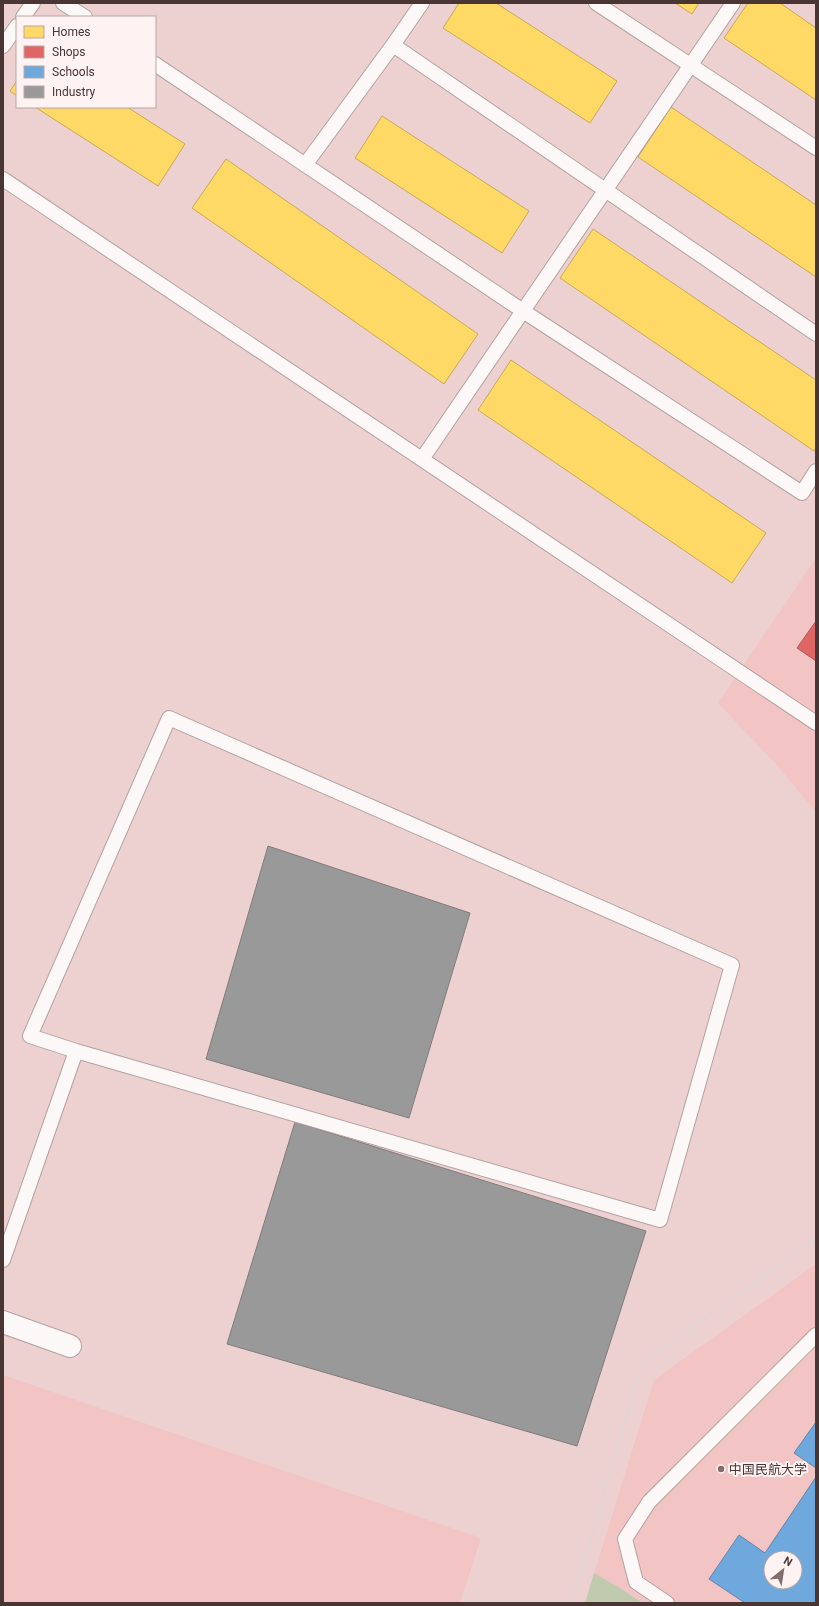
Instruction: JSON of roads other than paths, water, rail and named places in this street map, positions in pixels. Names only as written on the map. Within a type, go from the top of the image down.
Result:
[{"type":"street","points":[[3,1322],[70,1346]]},
{"type":"lane","points":[[24,16],[33,3]]},
{"type":"lane","points":[[64,3],[84,16]]},
{"type":"lane","points":[[305,165],[422,3]]},
{"type":"lane","points":[[596,3],[816,148]]},
{"type":"lane","points":[[422,459],[733,3]]},
{"type":"lane","points":[[3,46],[16,27]]},
{"type":"lane","points":[[393,45],[816,334]]},
{"type":"lane","points":[[156,65],[523,311],[802,493],[816,471]]},
{"type":"lane","points":[[3,179],[816,723]]},
{"type":"lane","points":[[169,718],[732,965],[660,1220],[76,1051],[30,1036],[169,718]]},
{"type":"lane","points":[[3,1260],[76,1051]]},
{"type":"lane","points":[[667,1603],[636,1582],[625,1539],[649,1502],[816,1334]]},
{"type":"place","name":"中国民航大学","points":[[721,1469]]}]
